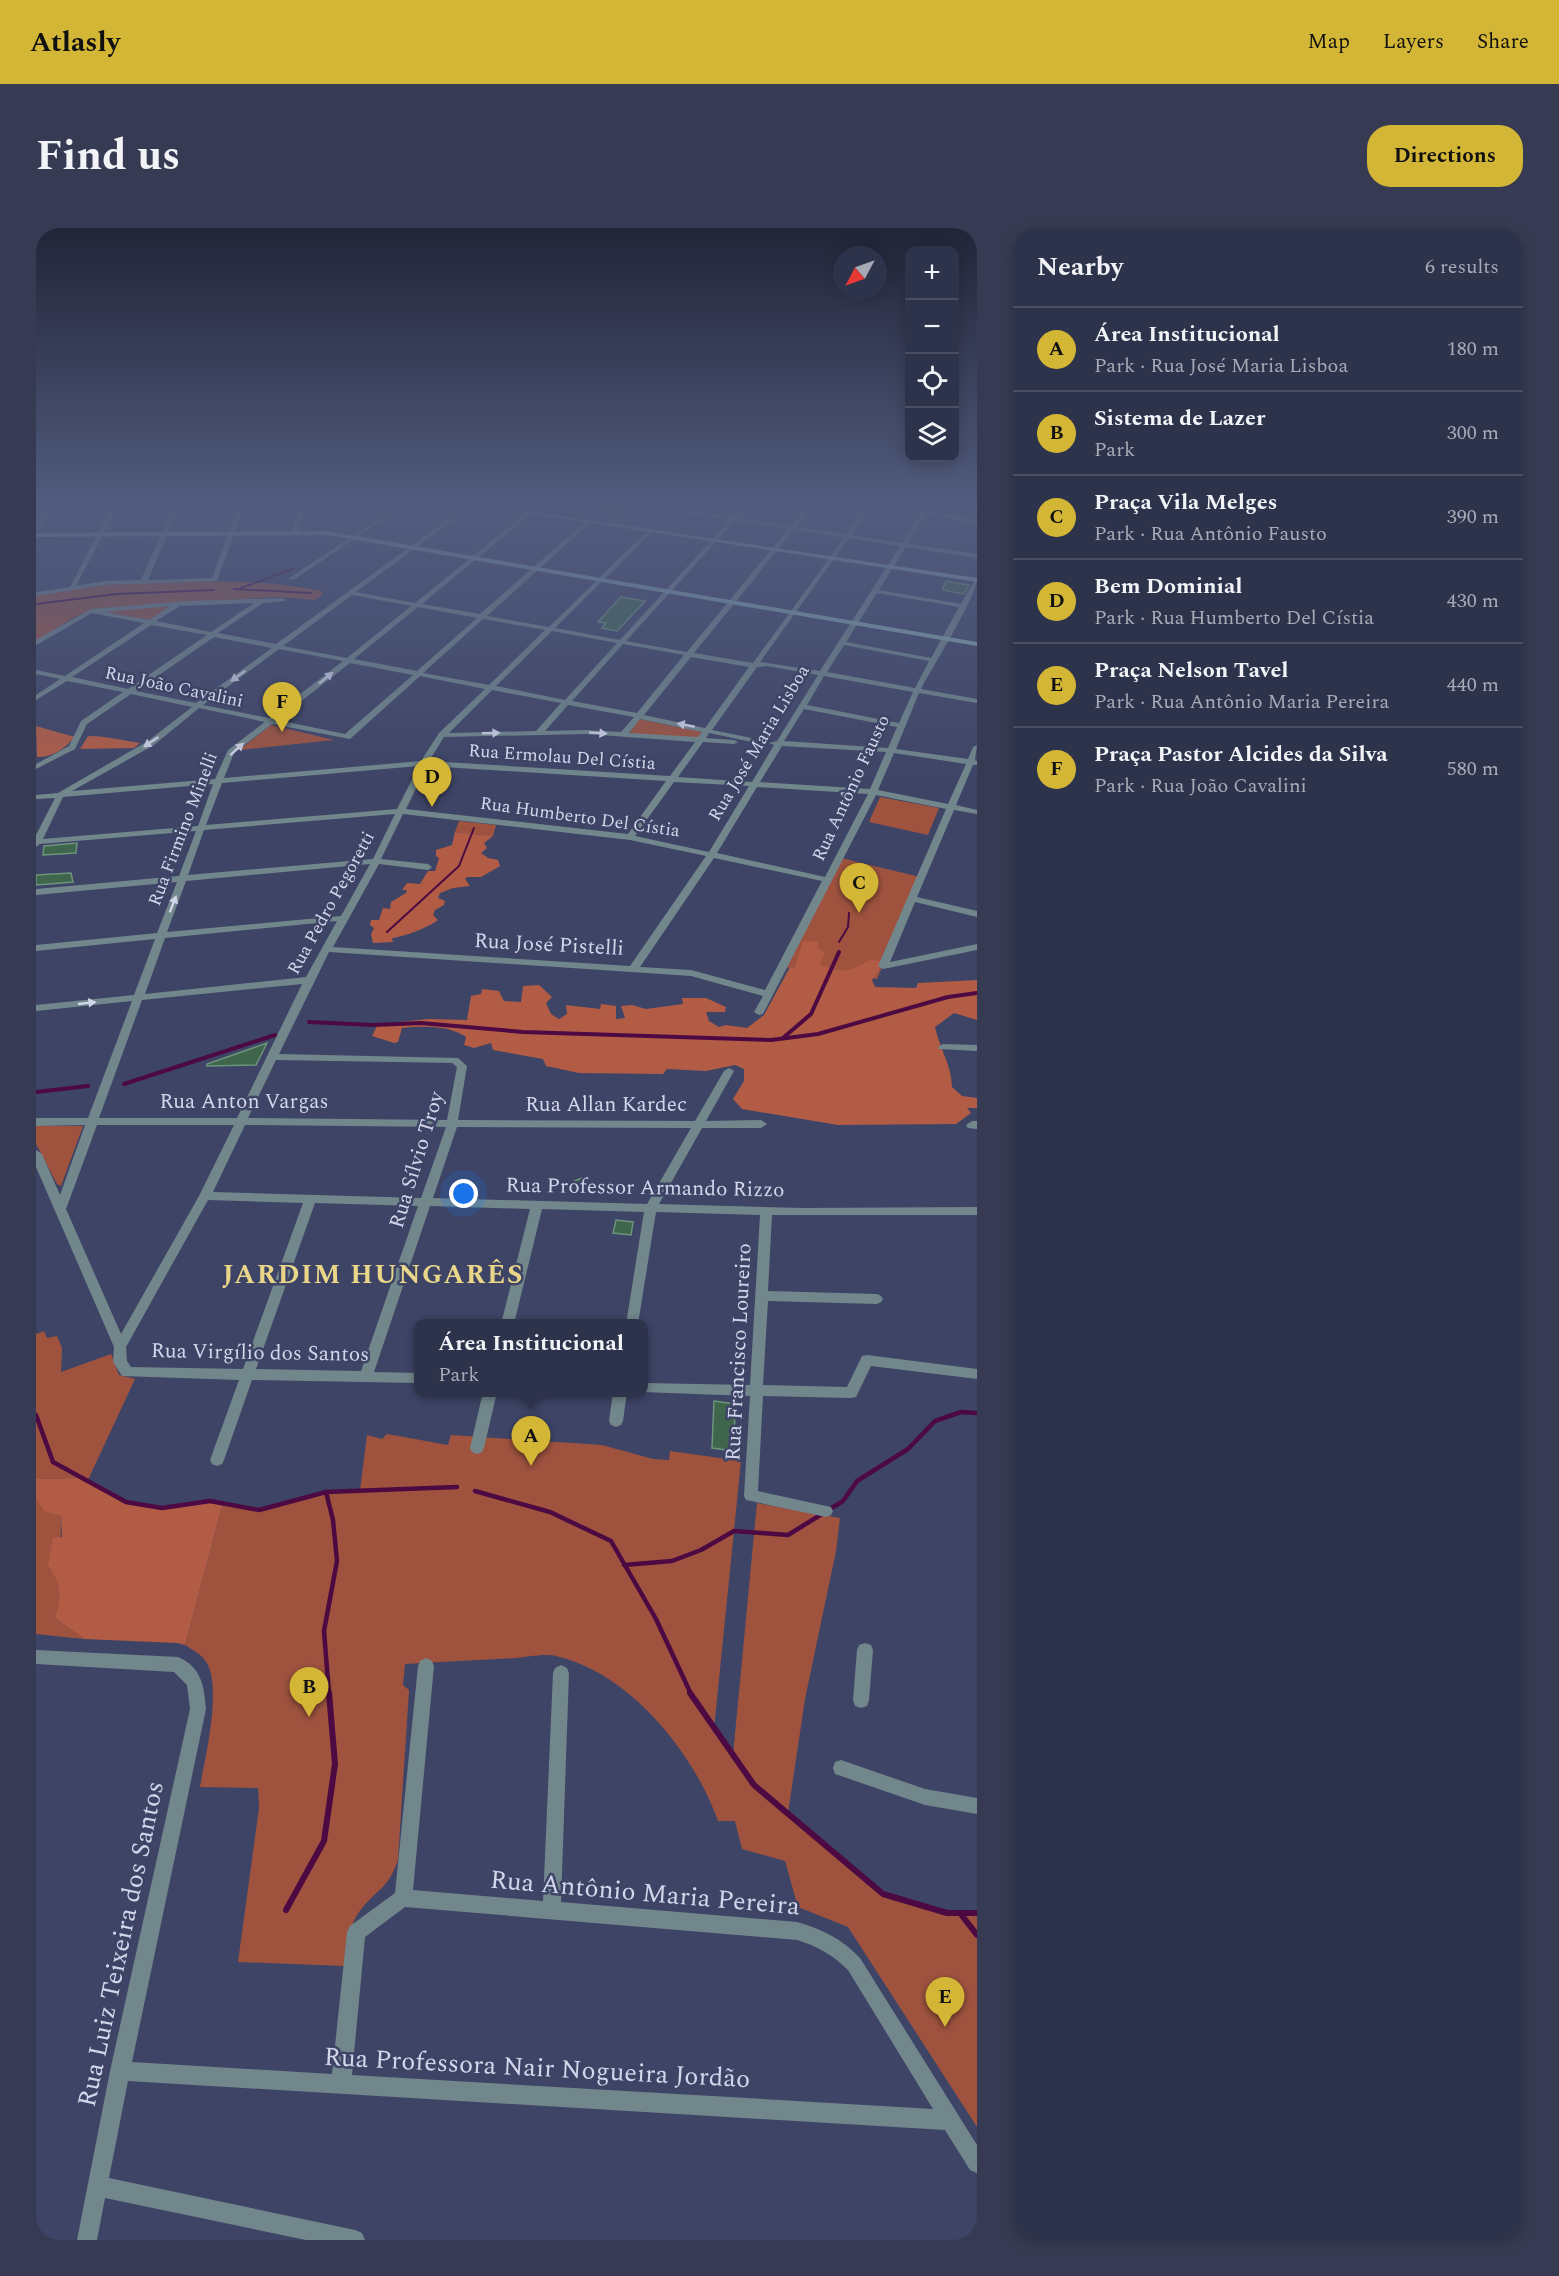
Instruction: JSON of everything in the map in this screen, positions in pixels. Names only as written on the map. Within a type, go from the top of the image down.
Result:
[{"type":"street","points":[[37,843],[60,795],[151,743],[197,706],[344,598]]},
{"type":"street","points":[[378,598],[621,642],[756,664],[822,672],[977,701]]},
{"type":"street","name":"Rua Firmino Minelli","points":[[60,1209],[137,998],[231,752],[271,723],[425,598]]},
{"type":"street","points":[[419,673],[501,598]]},
{"type":"street","name":"Rua Pedro Pegoretti","points":[[120,1347],[205,1196],[309,980],[376,861],[424,763],[442,735],[581,598]]},
{"type":"street","points":[[540,731],[662,598]]},
{"type":"street","points":[[714,598],[977,644]]},
{"type":"street","points":[[623,735],[735,598]]},
{"type":"street","points":[[630,837],[803,598]]},
{"type":"street","name":"Rua José Maria Lisboa","points":[[634,968],[712,854],[822,672],[871,598]]},
{"type":"street","points":[[916,598],[964,606]]},
{"type":"street","name":"Rua Antônio Fausto","points":[[759,1012],[873,792],[917,690],[968,598]]},
{"type":"street","points":[[36,767],[72,747],[84,723],[262,600]]},
{"type":"street","points":[[36,643],[91,611],[180,603],[282,600]]},
{"type":"street","points":[[36,698],[180,603]]},
{"type":"street","points":[[91,611],[708,729],[763,743]]},
{"type":"street","points":[[842,643],[933,660]]},
{"type":"street","name":"Rua João Cavalini","points":[[36,672],[342,738],[354,733],[419,673]]},
{"type":"street","points":[[802,706],[900,725]]},
{"type":"street","points":[[442,735],[540,731],[623,735],[890,750],[974,763]]},
{"type":"street","points":[[977,747],[974,763],[951,807],[883,966],[977,947]]},
{"type":"street","name":"Rua Ermolau Del Cístia","points":[[36,797],[424,763],[873,792],[977,812]]},
{"type":"street","name":"Rua Humberto Del Cístia","points":[[37,843],[400,811],[630,837],[828,880]]},
{"type":"street","points":[[36,892],[376,861],[428,867]]},
{"type":"street","points":[[912,900],[977,914]]},
{"type":"street","points":[[36,948],[344,918]]},
{"type":"street","name":"Rua José Pistelli","points":[[326,949],[691,973],[768,994]]},
{"type":"street","points":[[36,1008],[309,980]]},
{"type":"street","points":[[943,1047],[977,1048]]},
{"type":"street","name":"Rua Sílvio Troy","points":[[273,1057],[454,1060],[458,1061],[463,1071],[452,1125],[366,1376]]},
{"type":"street","points":[[633,1319],[651,1207],[729,1071]]},
{"type":"street","name":"Rua Anton Vargas","points":[[36,1122],[241,1120],[452,1125]]},
{"type":"street","name":"Rua Allan Kardec","points":[[452,1125],[761,1124]]},
{"type":"street","points":[[36,1154],[120,1347]]},
{"type":"street","name":"Rua Professor Armando Rizzo","points":[[205,1196],[426,1200],[537,1206],[977,1211]]},
{"type":"street","points":[[217,1460],[311,1198]]},
{"type":"street","points":[[508,1319],[537,1206]]},
{"type":"street","name":"Rua Francisco Loureiro","points":[[766,1210],[751,1496],[826,1511]]},
{"type":"street","points":[[762,1296],[878,1299]]},
{"type":"street","name":"Rua Virgílio dos Santos","points":[[120,1347],[120,1362],[127,1371],[414,1378]]},
{"type":"street","points":[[648,1388],[851,1393],[867,1360],[977,1374]]},
{"type":"street","points":[[477,1448],[489,1397]]},
{"type":"street","points":[[616,1421],[619,1397]]},
{"type":"street","points":[[861,1700],[865,1650]]},
{"type":"street","name":"Rua Luiz Teixeira dos Santos","points":[[36,1657],[178,1665],[195,1682],[198,1709],[120,2071],[87,2240]]},
{"type":"street","points":[[341,2084],[356,1932],[403,1898],[426,1666]]},
{"type":"street","points":[[552,1908],[561,1673]]},
{"type":"street","points":[[841,1768],[925,1797],[977,1806]]},
{"type":"street","name":"Rua Antônio Maria Pereira","points":[[403,1898],[552,1908],[797,1931],[821,1937],[839,1949],[854,1964],[977,2163]]},
{"type":"street","name":"Rua Professora Nair Nogueira Jordão","points":[[120,2071],[950,2120]]},
{"type":"street","points":[[97,2186],[355,2240]]},
{"type":"shaded area","points":[[36,598],[262,598],[105,608],[78,615],[36,641]]},
{"type":"shaded area","points":[[288,598],[318,598],[315,600]]},
{"type":"shaded area","points":[[165,606],[168,608],[149,620],[104,612]]},
{"type":"shaded area","points":[[639,719],[702,732],[698,740],[629,734]]},
{"type":"shaded area","points":[[271,725],[334,740],[239,750]]},
{"type":"shaded area","points":[[36,726],[75,737],[49,756],[37,757]]},
{"type":"shaded area","points":[[88,736],[140,743],[134,748],[80,749]]},
{"type":"shaded area","points":[[880,797],[939,808],[928,835],[869,822]]},
{"type":"shaded area","points":[[459,821],[496,825],[493,836],[455,832]]},
{"type":"shaded area","points":[[455,832],[493,836],[484,843],[487,848],[481,853],[488,858],[498,860],[500,866],[481,877],[467,877],[465,879],[470,886],[453,888],[440,893],[438,898],[445,901],[444,905],[435,910],[433,915],[438,920],[434,923],[409,934],[392,938],[393,942],[373,943],[371,934],[374,928],[370,925],[371,920],[379,920],[383,908],[390,909],[391,902],[406,893],[407,890],[402,890],[407,883],[420,884],[428,871],[435,871],[439,858],[436,856],[436,850],[452,845]]},
{"type":"shaded area","points":[[841,858],[920,877],[877,979],[785,967]]},
{"type":"shaded area","points":[[803,941],[818,942],[818,949],[825,952],[820,964],[833,969],[851,969],[869,960],[879,961],[882,964],[872,980],[875,987],[916,988],[918,983],[977,980],[977,1020],[954,1013],[935,1027],[950,1072],[952,1087],[962,1096],[977,1098],[977,1108],[967,1108],[971,1113],[956,1124],[838,1125],[742,1109],[733,1099],[744,1081],[744,1069],[735,1065],[706,1071],[667,1069],[663,1074],[579,1073],[546,1066],[543,1059],[493,1050],[491,1043],[474,1048],[464,1045],[466,1037],[444,1028],[402,1028],[398,1042],[394,1043],[372,1036],[378,1024],[429,1019],[467,1020],[471,996],[481,994],[482,989],[499,991],[504,1001],[521,1002],[523,986],[539,985],[552,997],[546,1003],[551,1014],[559,1019],[567,1014],[566,1005],[600,1009],[601,1004],[616,1006],[616,1019],[625,1018],[621,1006],[632,1005],[646,1009],[683,1004],[682,998],[706,998],[726,1007],[725,1012],[706,1012],[709,1021],[719,1027],[726,1025],[747,1028],[764,1015],[790,967],[795,968]]},
{"type":"shaded area","points":[[36,1126],[83,1126],[61,1186],[57,1184],[36,1144]]},
{"type":"shaded area","points":[[44,1331],[47,1338],[57,1336],[62,1348],[61,1372],[111,1354],[119,1375],[135,1379],[87,1482],[79,1478],[36,1479],[36,1334]]},
{"type":"shaded area","points":[[387,1434],[448,1445],[451,1435],[602,1445],[653,1459],[669,1460],[670,1451],[741,1461],[714,1729],[733,1755],[757,1503],[840,1518],[836,1551],[805,1699],[788,1813],[883,1894],[947,1913],[977,1913],[977,2127],[848,1927],[798,1907],[785,1861],[742,1849],[735,1821],[718,1821],[693,1769],[676,1743],[656,1719],[609,1679],[583,1665],[556,1656],[405,1664],[403,1685],[409,1690],[398,1860],[386,1884],[365,1904],[355,1918],[345,1966],[238,1962],[259,1808],[258,1788],[200,1787],[209,1740],[213,1684],[210,1670],[204,1659],[185,1645],[223,1503],[259,1510],[326,1492],[360,1490],[367,1435],[382,1439]]},
{"type":"shaded area","points":[[79,1478],[119,1498],[140,1505],[171,1508],[223,1503],[185,1645],[84,1639],[55,1618],[59,1603],[59,1590],[56,1578],[48,1565],[53,1538],[62,1537],[61,1516],[44,1511],[36,1498],[36,1479]]},
{"type":"shaded area","points":[[36,1498],[61,1516],[60,1602],[55,1618],[84,1639],[36,1634]]},
{"type":"building","points":[[620,598],[645,601],[617,631],[602,628],[606,623],[598,622]]},
{"type":"building","points":[[77,843],[76,853],[43,855],[44,846]]},
{"type":"building","points":[[71,873],[73,882],[36,885],[36,875]]},
{"type":"building","points":[[267,1043],[256,1065],[207,1066],[207,1064]]},
{"type":"building","points":[[582,1178],[592,1185],[588,1191],[580,1191],[573,1187],[574,1181]]},
{"type":"building","points":[[616,1220],[633,1222],[631,1235],[613,1233]]},
{"type":"building","points":[[714,1401],[735,1404],[734,1451],[712,1448]]},
{"type":"waterway","points":[[36,604],[85,598]]},
{"type":"waterway","points":[[387,932],[459,866],[474,828]]},
{"type":"waterway","points":[[839,942],[848,927],[849,913]]},
{"type":"waterway","points":[[783,1038],[811,1014],[839,952]]},
{"type":"waterway","points":[[309,1022],[373,1025],[421,1023],[523,1032],[771,1040],[818,1034],[948,997],[977,993]]},
{"type":"waterway","points":[[124,1084],[275,1035]]},
{"type":"waterway","points":[[36,1092],[88,1086]]},
{"type":"waterway","points":[[625,1565],[672,1561],[701,1550],[734,1531],[788,1535],[843,1501],[857,1481],[908,1449],[935,1421],[961,1412],[977,1413]]},
{"type":"waterway","points":[[36,1415],[53,1462],[126,1502],[162,1508],[210,1501],[259,1510],[326,1492]]},
{"type":"waterway","points":[[326,1492],[457,1487]]},
{"type":"waterway","points":[[475,1491],[550,1512],[611,1541],[625,1565]]},
{"type":"waterway","points":[[326,1492],[333,1520],[337,1561],[324,1631],[329,1694]]},
{"type":"waterway","points":[[625,1565],[656,1619],[691,1694]]},
{"type":"waterway","points":[[286,1910],[324,1841],[335,1764],[329,1693]]},
{"type":"waterway","points":[[690,1693],[754,1785],[883,1894],[947,1913],[960,1913]]},
{"type":"waterway","points":[[960,1913],[977,1913]]},
{"type":"waterway","points":[[960,1913],[977,1935]]},
{"type":"place","name":"Praça Pastor Alcides da Silva","points":[[282,732]]},
{"type":"place","name":"Bem Dominial","points":[[432,807]]},
{"type":"place","name":"Praça Vila Melges","points":[[859,913]]},
{"type":"place","name":"Área Institucional","points":[[531,1466]]},
{"type":"place","name":"Sistema de Lazer","points":[[309,1717]]},
{"type":"place","name":"Praça Nelson Tavel","points":[[945,2027]]},
{"type":"district","name":"JARDIM HUNGARÊS","points":[[373,1275]]}]
